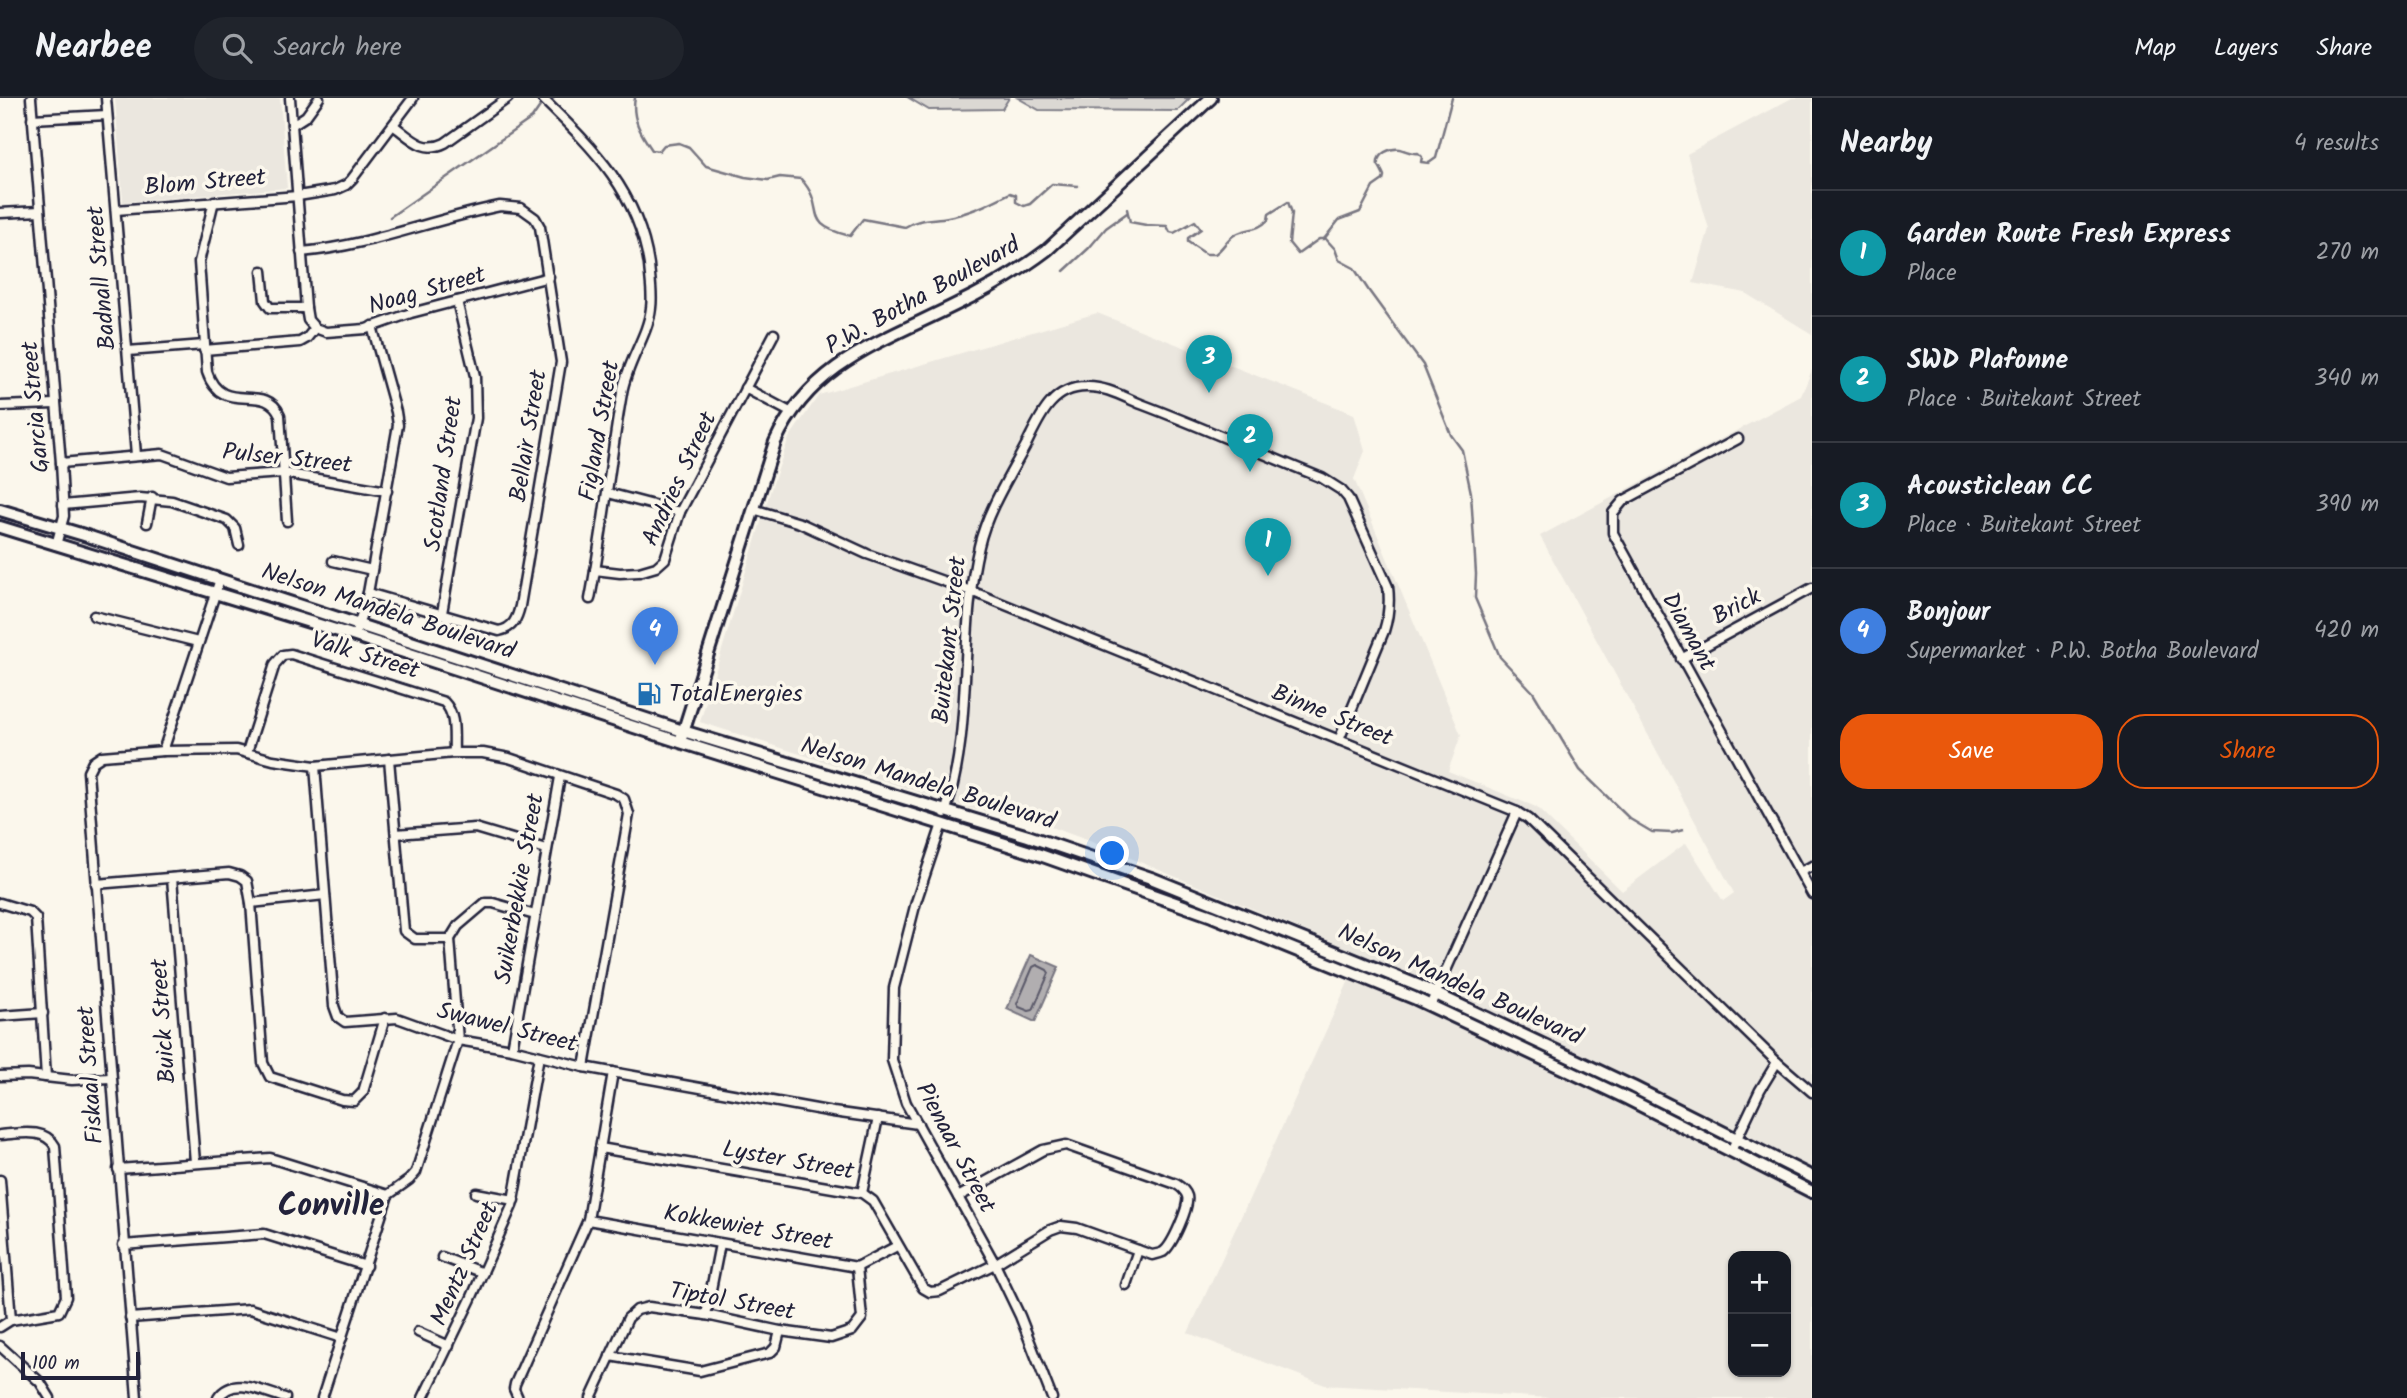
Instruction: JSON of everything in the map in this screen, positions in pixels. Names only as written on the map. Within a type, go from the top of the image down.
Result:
[{"type":"street","name":"Garcia Street","points":[[30,98],[61,463],[63,505],[57,545]]},
{"type":"street","name":"Badnall Street","points":[[106,98],[136,455]]},
{"type":"street","points":[[128,351],[300,342],[315,328],[308,320],[306,309],[290,98]]},
{"type":"street","points":[[292,125],[306,116],[319,98]]},
{"type":"street","name":"Blom Street","points":[[116,210],[298,196],[335,190],[346,185],[413,98]]},
{"type":"street","points":[[393,125],[422,146],[436,148],[508,98]]},
{"type":"street","name":"Figland Street","points":[[542,98],[592,147],[634,210],[646,251],[652,309],[625,376],[590,599]]},
{"type":"street","name":"P.W. Botha Boulevard","points":[[681,736],[775,442],[790,412],[819,380],[850,357],[1005,279],[1032,261],[1211,98]]},
{"type":"street","points":[[32,119],[107,115]]},
{"type":"street","points":[[214,201],[199,262],[204,348],[209,379],[221,392],[231,397],[264,398],[276,407],[280,415],[287,521]]},
{"type":"street","name":"Bellair Street","points":[[301,252],[333,249],[489,208],[510,206],[527,212],[535,218],[540,227],[561,362],[518,615],[511,627],[499,631],[368,593]]},
{"type":"street","points":[[0,214],[40,211]]},
{"type":"street","points":[[262,271],[265,301],[270,309],[306,309]]},
{"type":"street","name":"Noag Street","points":[[315,328],[326,332],[340,332],[372,326],[549,277]]},
{"type":"street","name":"Scotland Street","points":[[442,613],[476,418],[475,376],[457,301]]},
{"type":"street","points":[[355,636],[368,593],[398,425],[372,326]]},
{"type":"street","name":"Andries Street","points":[[596,570],[628,574],[648,570],[660,564],[668,552],[680,512],[774,334]]},
{"type":"street","points":[[745,388],[790,412]]},
{"type":"street","name":"Buitekant Street","points":[[944,818],[953,788],[959,752],[971,592],[979,542],[1042,413],[1051,401],[1071,388],[1100,388],[1167,413],[1322,478],[1341,490],[1353,507],[1388,587],[1389,614],[1339,740]]},
{"type":"street","points":[[0,406],[55,404]]},
{"type":"street","name":"Diamant","points":[[1738,439],[1623,501],[1613,513],[1613,533],[1812,894]]},
{"type":"street","name":"Pulser Street","points":[[61,463],[136,455],[170,455],[234,478],[283,473],[387,491]]},
{"type":"street","points":[[608,493],[680,512]]},
{"type":"street","points":[[147,523],[152,497]]},
{"type":"street","points":[[63,505],[152,497],[172,501],[227,520],[235,528],[239,545]]},
{"type":"street","name":"Binne Street","points":[[753,509],[800,523],[867,554],[971,592],[1517,812],[1528,819],[1777,1062],[1812,1092]]},
{"type":"street","name":"Nelson Mandela Boulevard","points":[[0,510],[359,624],[488,673]]},
{"type":"street","name":"Nelson Mandela Boulevard","points":[[0,527],[355,636],[488,673],[944,818],[1212,916],[1430,1006],[1812,1192]]},
{"type":"street","points":[[333,561],[372,570]]},
{"type":"street","points":[[219,579],[163,751],[247,752],[273,760],[315,765],[454,753],[494,754],[616,794],[624,799],[629,814],[584,1067]]},
{"type":"street","name":"Brick","points":[[1681,659],[1812,588]]},
{"type":"street","points":[[93,617],[198,642]]},
{"type":"street","name":"Valk Street","points":[[247,752],[275,664],[283,655],[291,654],[444,702],[453,718],[454,753]]},
{"type":"street","name":"Fiskaal Street","points":[[137,1398],[88,772],[93,762],[102,756],[163,751]]},
{"type":"street","points":[[389,760],[404,930],[415,939],[450,939]]},
{"type":"street","name":"Swawel Street","points":[[315,765],[336,1013],[347,1023],[385,1018],[402,1019],[458,1040],[512,1049],[584,1067],[918,1124]]},
{"type":"street","name":"Suikerbekkie Street","points":[[512,1049],[560,777]]},
{"type":"street","points":[[1430,1006],[1517,812]]},
{"type":"street","name":"Nelson Mandela Boulevard","points":[[944,818],[1028,836],[1151,878],[1435,994],[1633,1087],[1812,1177]]},
{"type":"street","name":"Pienaar Street","points":[[944,818],[916,902],[894,988],[892,1060],[899,1084],[918,1124],[995,1264],[1020,1316],[1052,1398]]},
{"type":"street","points":[[396,834],[475,828],[546,849]]},
{"type":"street","points":[[1800,872],[1812,866]]},
{"type":"street","points":[[96,884],[235,874],[249,883],[263,1063],[270,1077],[342,1100],[354,1101],[361,1096],[365,1088],[385,1018]]},
{"type":"street","name":"Buick Street","points":[[172,878],[195,1162]]},
{"type":"street","points":[[251,903],[325,895]]},
{"type":"street","points":[[0,903],[30,912],[36,918],[46,1077]]},
{"type":"street","points":[[323,1398],[388,1195],[416,1172],[458,1040],[448,944],[450,939],[458,926],[485,903],[535,915]]},
{"type":"street","points":[[0,1016],[43,1013]]},
{"type":"street","name":"Mentz Street","points":[[423,1398],[483,1273],[514,1200],[539,1056]]},
{"type":"street","points":[[1731,1151],[1760,1090],[1777,1062]]},
{"type":"street","points":[[518,1398],[515,1384],[587,1220],[613,1072]]},
{"type":"street","points":[[0,1076],[28,1075],[72,1080],[110,1078]]},
{"type":"street","points":[[862,1194],[878,1118]]},
{"type":"street","points":[[0,1135],[38,1134],[48,1137],[55,1146],[66,1297],[60,1312],[11,1320],[0,1327]]},
{"type":"street","name":"Lyster Street","points":[[600,1147],[862,1194],[873,1201],[923,1288],[933,1292],[940,1292],[995,1264],[1061,1226],[1071,1226],[1152,1255],[1164,1251],[1187,1208],[1188,1200],[1186,1192],[1175,1184],[1066,1145],[1043,1150],[958,1197]]},
{"type":"street","points":[[118,1169],[270,1158],[388,1195]]},
{"type":"street","points":[[0,1180],[11,1320]]},
{"type":"street","points":[[476,1193],[514,1200]]},
{"type":"street","name":"Kokkewiet Street","points":[[587,1220],[858,1267],[897,1246]]},
{"type":"street","points":[[123,1245],[264,1234],[366,1266]]},
{"type":"street","points":[[706,1315],[720,1244]]},
{"type":"street","points":[[1126,1285],[1138,1250]]},
{"type":"street","points":[[442,1257],[483,1273]]},
{"type":"street","name":"Tiptol Street","points":[[590,1398],[628,1318],[640,1308],[706,1315],[780,1331],[831,1338],[846,1335],[856,1328],[862,1313],[858,1267]]},
{"type":"street","points":[[130,1318],[256,1310],[342,1338]]},
{"type":"street","points":[[610,1356],[700,1371],[770,1353],[776,1347],[780,1331]]},
{"type":"street","points":[[418,1332],[449,1346]]},
{"type":"street","points":[[0,1346],[40,1382],[50,1398]]},
{"type":"street","points":[[218,1398],[227,1388],[236,1385],[285,1398]]},
{"type":"shaded area","points":[[115,98],[280,98],[287,188],[123,202]]},
{"type":"shaded area","points":[[909,98],[1009,98],[1002,109],[929,110]]},
{"type":"shaded area","points":[[1018,98],[1190,98],[1177,111],[1039,110]]},
{"type":"shaded area","points":[[1792,98],[1812,98],[1812,334],[1745,293],[1693,283],[1709,229],[1687,154]]},
{"type":"shaded area","points":[[1097,313],[1354,414],[1365,451],[1354,479],[1461,735],[1448,771],[1536,807],[1622,891],[1686,843],[1723,901],[1734,893],[1540,536],[1801,396],[1812,370],[1812,1398],[1551,1398],[1325,1385],[1188,1333],[1361,954],[1087,840],[1031,820],[972,809],[700,722],[789,438],[819,395]]},
{"type":"water","points":[[1031,955],[1059,967],[1035,1022],[1007,1009]]},
{"type":"waterway","points":[[390,217],[532,118],[541,105],[554,98]]},
{"type":"waterway","points":[[635,98],[636,119],[652,150],[659,151],[664,145],[679,143],[689,147],[706,166],[745,177],[768,180],[780,177],[801,179],[809,190],[819,220],[824,226],[850,236],[863,219],[905,227],[921,221],[965,213],[1010,193],[1016,195],[1016,202],[1024,206],[1030,204],[1052,184],[1078,186]]},
{"type":"waterway","points":[[1127,209],[1130,222],[1167,226],[1170,232],[1174,233],[1195,221],[1201,229],[1188,238],[1188,242],[1206,254],[1215,254],[1233,236],[1260,226],[1268,220],[1269,214],[1288,202],[1292,213],[1289,243],[1298,254],[1319,239],[1324,239],[1339,220],[1360,212],[1373,187],[1383,180],[1378,161],[1385,152],[1400,149],[1418,153],[1422,157],[1421,162],[1429,163],[1436,158],[1452,98]]},
{"type":"waterway","points":[[1064,271],[1106,228],[1127,213]]},
{"type":"waterway","points":[[1325,238],[1335,249],[1339,260],[1354,268],[1423,365],[1451,435],[1462,450],[1471,493],[1475,598],[1500,657],[1533,692],[1580,770],[1630,819],[1652,832],[1672,833],[1683,830]]},
{"type":"place","name":"Acousticlean CC","points":[[1209,393]]},
{"type":"place","name":"SWD Plafonne","points":[[1250,472]]},
{"type":"place","name":"Garden Route Fresh Express","points":[[1268,576]]},
{"type":"place","name":"Bonjour","points":[[655,665]]},
{"type":"place","name":"TotalEnergies","points":[[649,694]]},
{"type":"district","name":"Conville","points":[[331,1206]]}]
